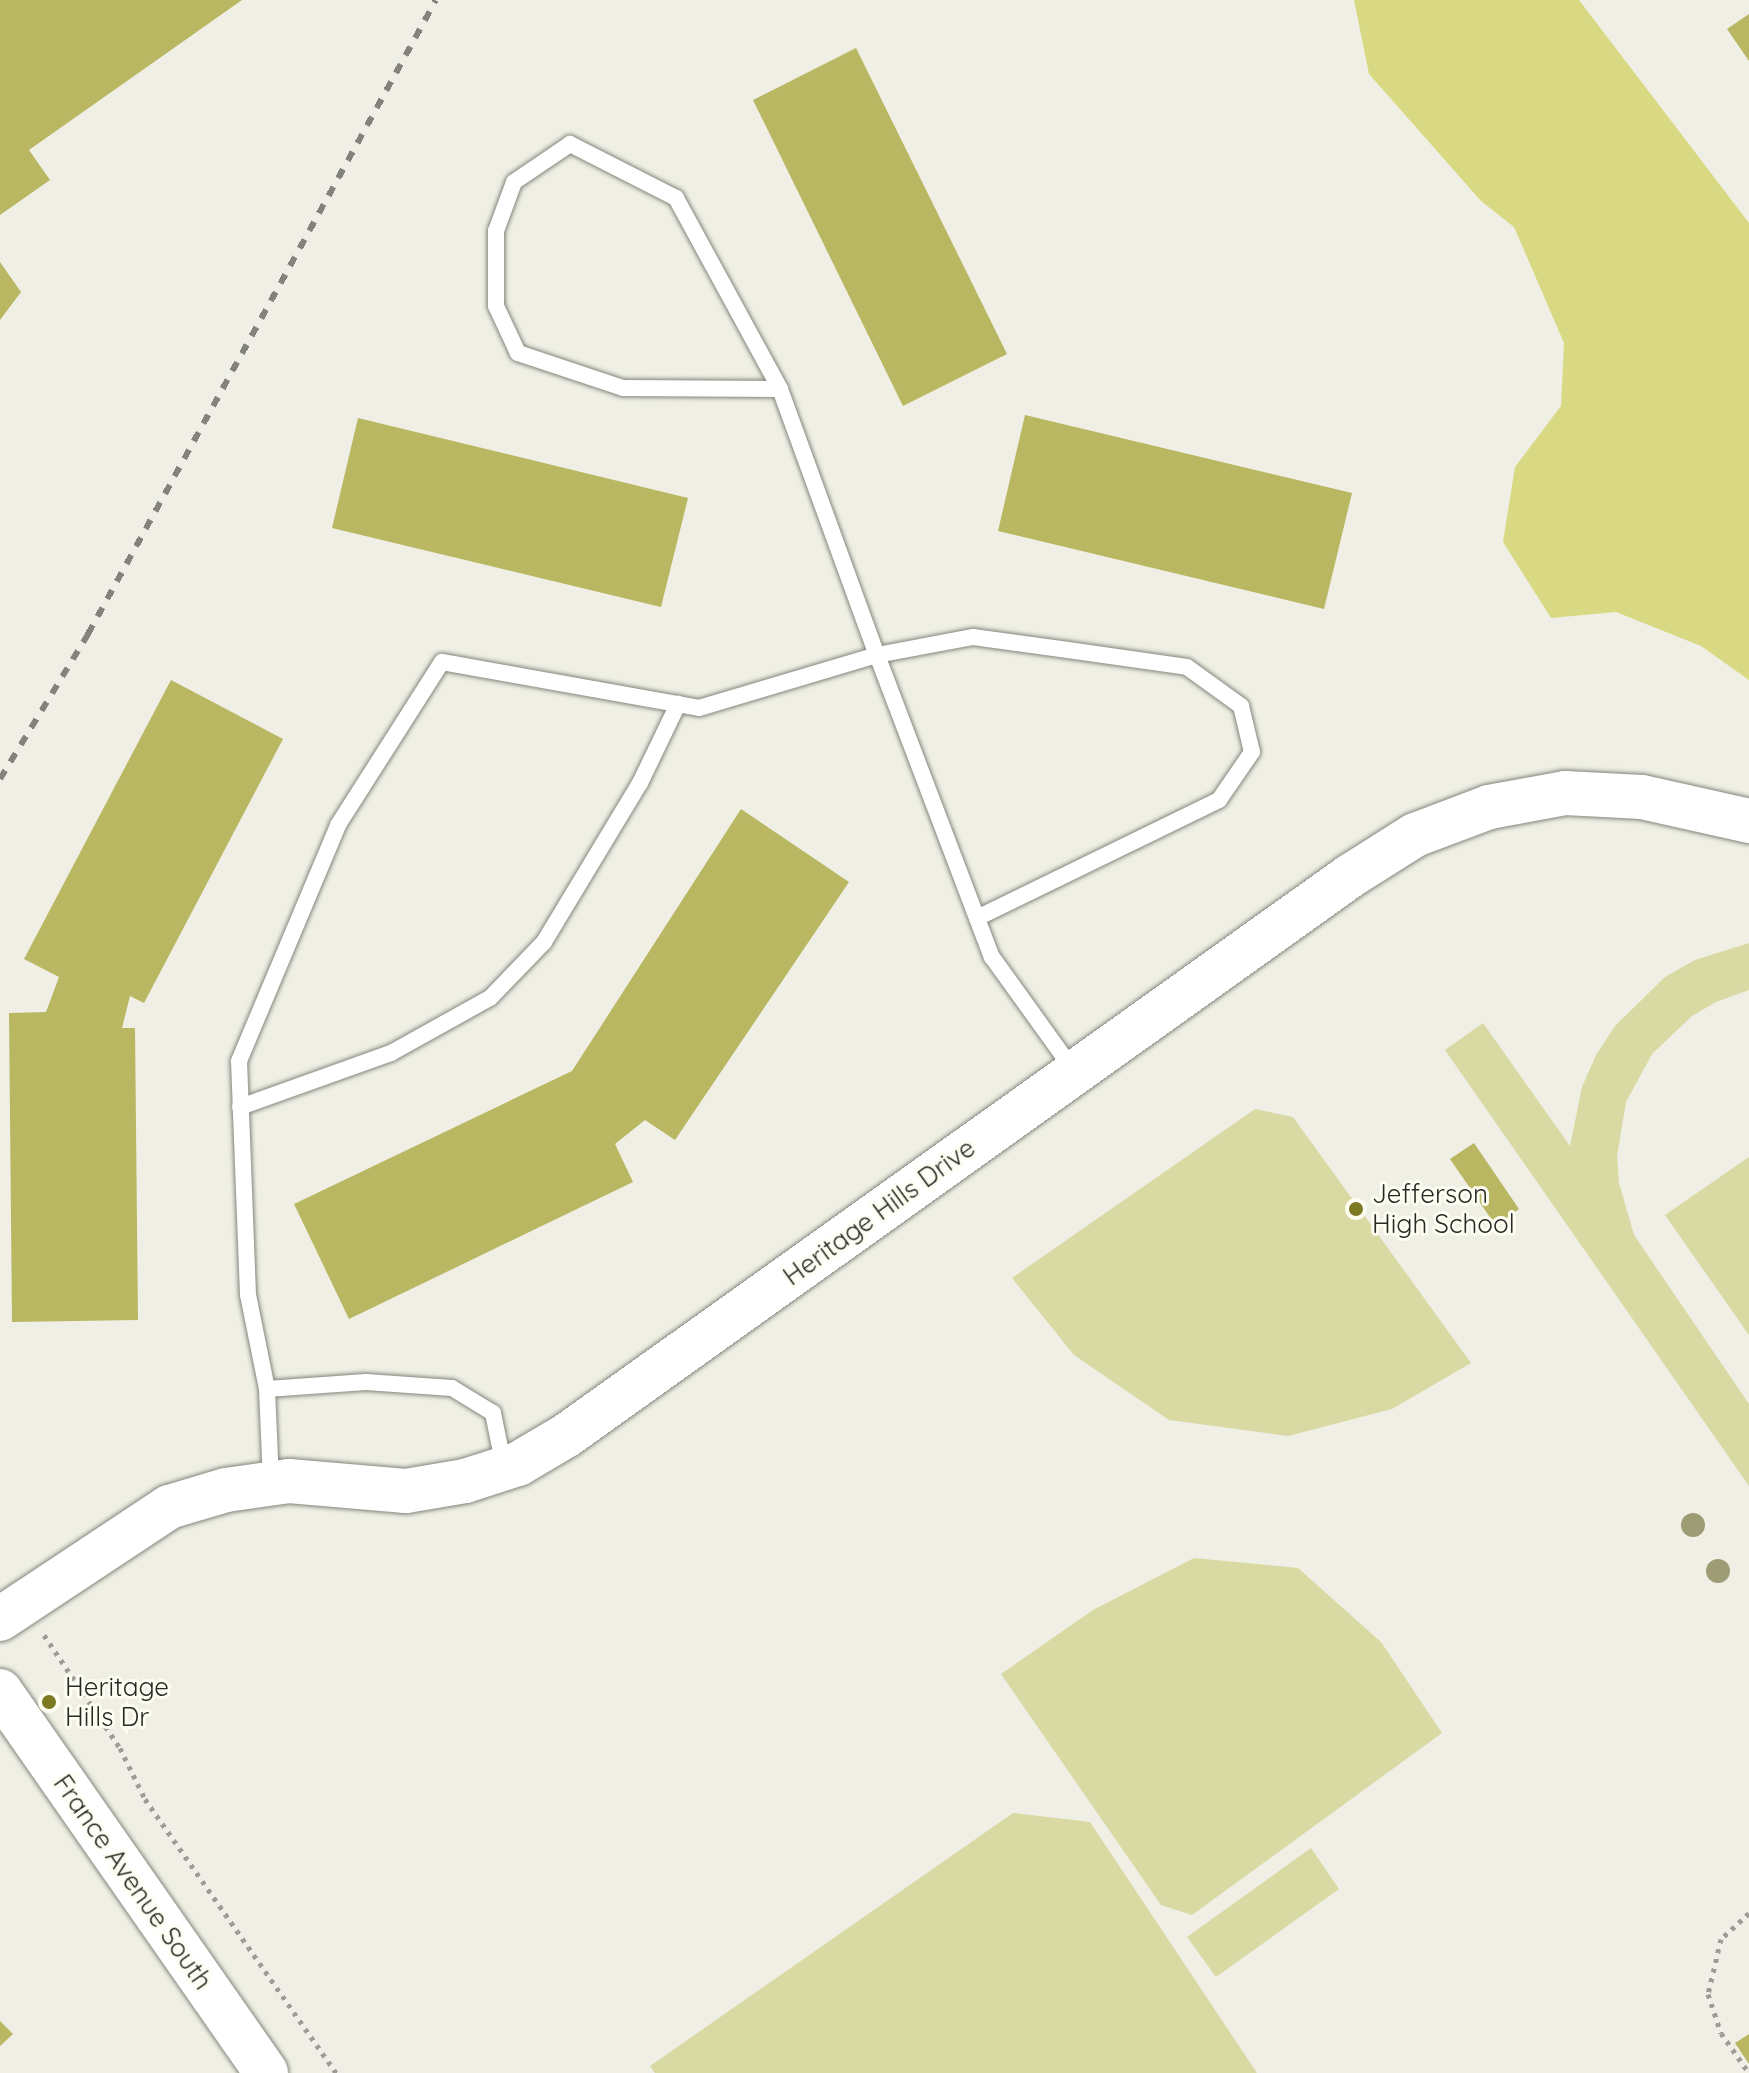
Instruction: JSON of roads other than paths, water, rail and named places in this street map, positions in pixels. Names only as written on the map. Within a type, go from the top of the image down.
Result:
[{"type":"street","name":"Heritage Hills Drive","points":[[12,1611],[169,1507],[226,1490],[289,1481],[406,1491],[465,1481],[505,1468],[567,1435],[1350,876],[1415,835],[1489,807],[1565,793],[1642,797],[1749,821]]},
{"type":"street","name":"France Avenue South","points":[[0,1691],[266,2073]]},
{"type":"lane","points":[[780,389],[623,388],[518,353],[496,306],[496,231],[514,182],[570,144],[676,198],[780,389],[992,957],[1075,1072]]},
{"type":"lane","points":[[271,1484],[267,1389],[248,1295],[239,1061],[338,825],[442,662],[699,708],[877,655],[973,637],[1187,667],[1241,706],[1252,752],[1219,800],[977,918]]},
{"type":"lane","points":[[240,1107],[391,1053],[490,998],[544,942],[640,783],[678,704]]},
{"type":"lane","points":[[267,1389],[366,1382],[452,1388],[493,1413],[505,1468]]},
{"type":"railway","points":[[0,779],[88,634],[436,0]]},
{"type":"place","name":"Jefferson High School","points":[[1356,1209]]},
{"type":"place","name":"Heritage Hills Dr","points":[[49,1702]]}]
